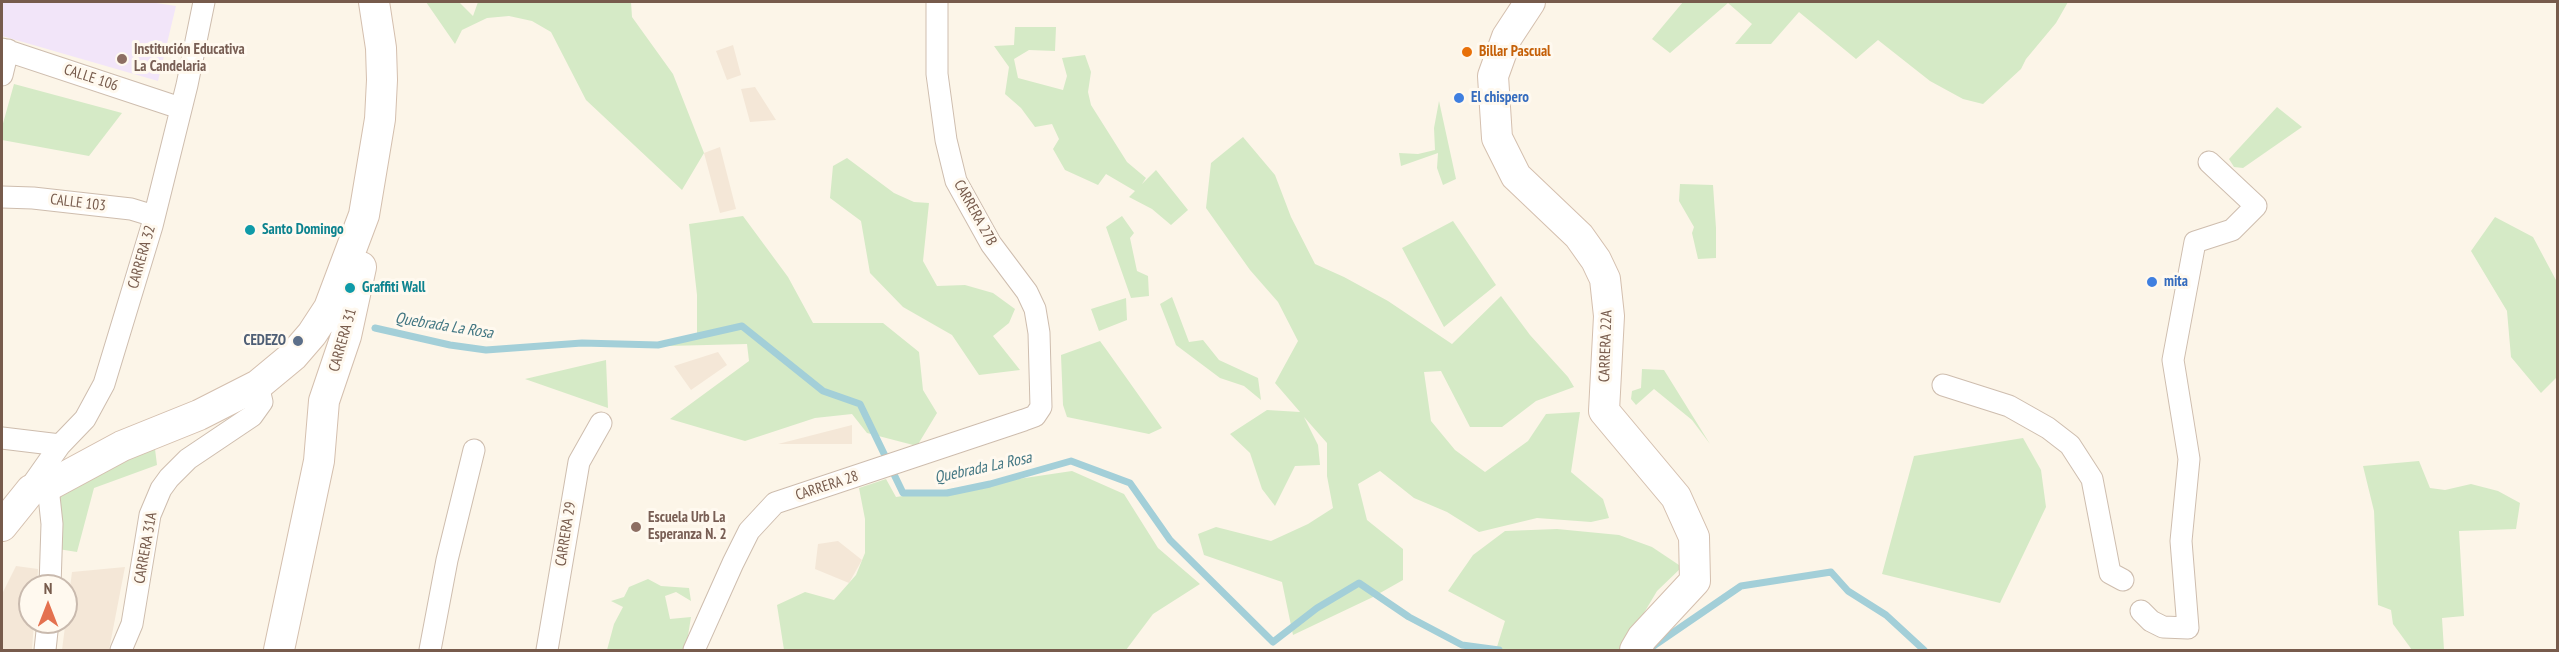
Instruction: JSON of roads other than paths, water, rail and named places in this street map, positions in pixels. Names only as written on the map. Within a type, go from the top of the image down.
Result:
[{"type":"street","name":"CARRERA 32","points":[[38,489],[33,482],[60,445],[85,419],[104,384],[154,216],[204,2]]},
{"type":"street","points":[[2,526],[38,489],[122,446],[199,415],[258,385],[293,356],[312,334],[329,308],[364,215],[380,118],[381,48],[374,2]]},
{"type":"street","name":"CARRERA 27B","points":[[937,2],[938,74],[946,140],[956,181],[991,244],[1027,292],[1035,309],[1039,333],[1041,407],[1038,413]]},
{"type":"street","name":"CARRERA 22A","points":[[1530,2],[1507,37],[1493,76],[1497,138],[1516,176],[1580,236],[1596,260],[1605,279],[1609,316],[1604,411],[1676,496],[1694,537],[1695,581],[1642,638],[1635,651]]},
{"type":"street","name":"CALLE 106","points":[[5,49],[180,108]]},
{"type":"street","points":[[2,75],[5,49]]},
{"type":"street","points":[[2141,610],[2151,621],[2163,627],[2188,628],[2181,541],[2189,459],[2173,360],[2195,242],[2232,230],[2256,206],[2210,162]]},
{"type":"street","name":"CALLE 103","points":[[2,198],[33,198],[131,209],[154,216]]},
{"type":"street","name":"CARRERA 31","points":[[279,651],[319,461],[324,401],[346,336],[361,267],[347,260]]},
{"type":"street","name":"CARRERA 31A","points":[[121,651],[132,624],[150,514],[161,489],[188,459],[252,416],[262,402],[258,385]]},
{"type":"street","points":[[1943,385],[2009,406],[2048,428],[2070,445],[2092,478],[2110,573],[2123,580]]},
{"type":"street","name":"CARRERA 28","points":[[694,651],[749,531],[775,503],[1024,420],[1038,413]]},
{"type":"street","name":"CARRERA 29","points":[[547,651],[579,462],[601,423]]},
{"type":"street","points":[[2,438],[60,445]]},
{"type":"street","points":[[430,651],[447,560],[474,450]]},
{"type":"street","points":[[38,489],[49,496],[50,574]]},
{"type":"street","points":[[45,651],[47,634]]},
{"type":"waterway","name":"Quebrada La Rosa","points":[[375,328],[450,345],[486,350],[582,343],[658,345],[742,326],[823,391],[860,404],[903,493],[947,493],[990,484],[1071,461],[1130,483],[1170,540],[1273,642],[1317,608],[1359,583],[1409,617],[1462,645],[1499,650]]},
{"type":"waterway","name":"Quebrada La Rosa","points":[[1649,649],[1741,586],[1831,572],[1848,591],[1886,615],[1924,650]]},
{"type":"place","name":"Billar Pascual","points":[[1467,52]]},
{"type":"place","name":"Institución Educativa La Candelaria","points":[[122,59]]},
{"type":"place","name":"El chispero","points":[[1459,98]]},
{"type":"place","name":"Santo Domingo","points":[[250,230]]},
{"type":"place","name":"mita","points":[[2152,282]]},
{"type":"place","name":"Graffiti Wall","points":[[350,288]]},
{"type":"place","name":"CEDEZO","points":[[298,341]]},
{"type":"place","name":"Escuela Urb La Esperanza N. 2","points":[[636,527]]}]
